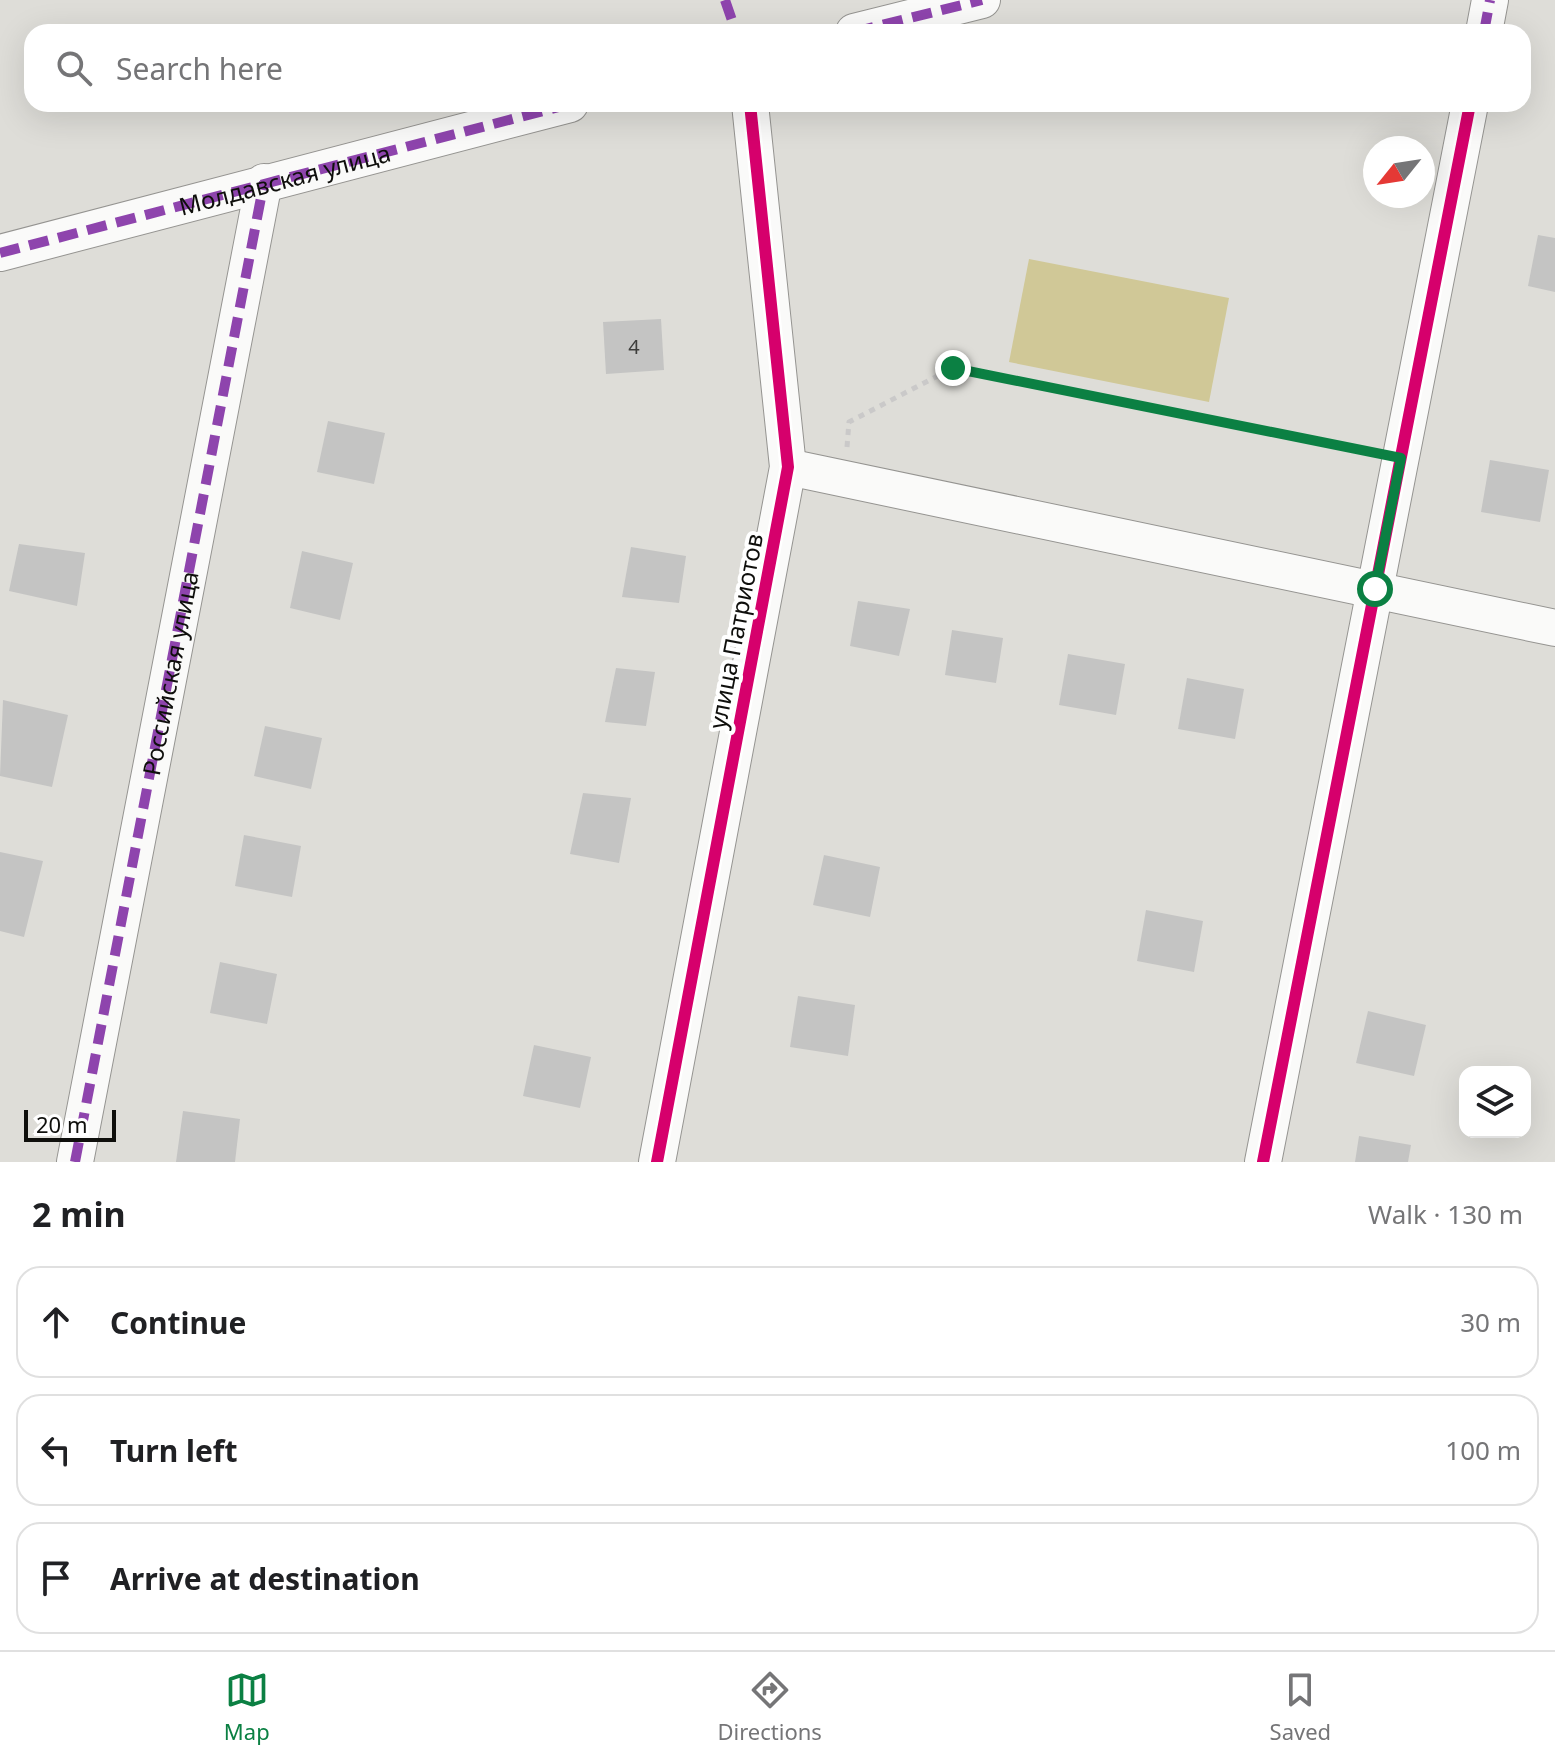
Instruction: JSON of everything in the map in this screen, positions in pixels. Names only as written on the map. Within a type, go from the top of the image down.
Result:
[{"type":"street","points":[[886,24],[982,0]]},
{"type":"street","points":[[1486,24],[1490,0]]},
{"type":"street","name":"Молдавская улица","points":[[0,253],[539,112]]},
{"type":"street","name":"улица Патриотов","points":[[657,1162],[788,467],[751,112]]},
{"type":"street","points":[[1263,1162],[1468,112]]},
{"type":"street","name":"Российская улица","points":[[75,1162],[264,182]]},
{"type":"street","points":[[788,467],[1555,628]]},
{"type":"path","points":[[845,479],[849,422],[953,368],[1401,458]]},
{"type":"shaded area","points":[[1029,259],[1229,298],[1209,402],[1009,362]]},
{"type":"building","points":[[1538,235],[1555,238],[1555,292],[1528,286]]},
{"type":"building","points":[[661,319],[664,370],[606,374],[603,322]]},
{"type":"building","points":[[328,421],[385,433],[374,484],[317,472]]},
{"type":"building","points":[[1490,460],[1549,470],[1540,522],[1481,512]]},
{"type":"building","points":[[19,544],[85,553],[77,606],[9,591]]},
{"type":"building","points":[[631,547],[686,556],[679,603],[622,597]]},
{"type":"building","points":[[302,551],[353,563],[340,620],[290,608]]},
{"type":"building","points":[[858,601],[910,609],[899,656],[850,646]]},
{"type":"building","points":[[952,630],[1003,638],[996,683],[945,675]]},
{"type":"building","points":[[1068,654],[1125,664],[1116,715],[1059,705]]},
{"type":"building","points":[[616,668],[655,672],[646,726],[605,722]]},
{"type":"building","points":[[1187,678],[1244,689],[1235,739],[1178,729]]},
{"type":"building","points":[[3,700],[68,715],[52,787],[0,776]]},
{"type":"building","points":[[265,726],[322,738],[311,789],[254,776]]},
{"type":"building","points":[[583,793],[631,798],[619,863],[570,854]]},
{"type":"building","points":[[244,835],[301,846],[292,897],[235,886]]},
{"type":"building","points":[[0,852],[43,861],[24,937],[0,931]]},
{"type":"building","points":[[824,855],[880,867],[870,917],[813,905]]},
{"type":"building","points":[[1146,910],[1203,921],[1194,972],[1137,961]]},
{"type":"building","points":[[220,962],[277,974],[267,1024],[210,1013]]},
{"type":"building","points":[[798,996],[855,1005],[848,1056],[790,1047]]},
{"type":"building","points":[[1368,1011],[1426,1025],[1414,1076],[1356,1063]]},
{"type":"building","points":[[534,1045],[591,1057],[580,1108],[523,1096]]},
{"type":"building","points":[[183,1111],[240,1119],[235,1162],[176,1162]]},
{"type":"building","points":[[1359,1136],[1411,1145],[1408,1162],[1355,1162]]},
{"type":"marked path","points":[[725,0],[733,24]]},
{"type":"marked path","points":[[886,24],[982,0]]},
{"type":"marked path","points":[[1486,24],[1490,0]]},
{"type":"marked path","points":[[0,253],[539,112]]},
{"type":"marked path","points":[[75,1162],[264,182]]},
{"type":"cycle path","points":[[657,1162],[788,467],[751,112]]},
{"type":"cycle path","points":[[1263,1162],[1468,112]]},
{"type":"route","points":[[953,368],[1401,458],[1375,589]]}]
